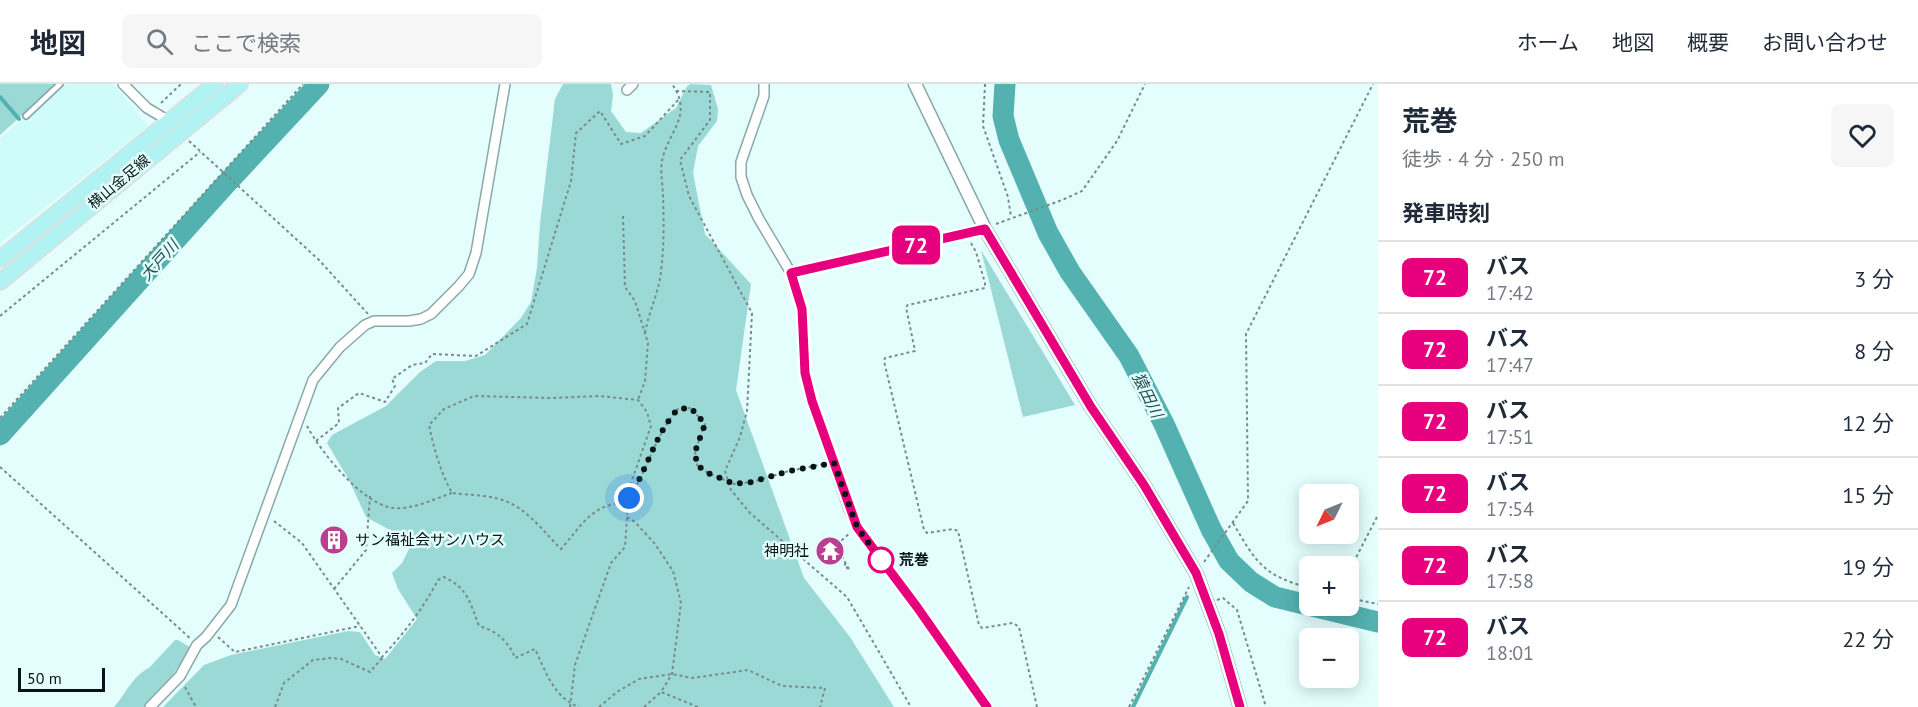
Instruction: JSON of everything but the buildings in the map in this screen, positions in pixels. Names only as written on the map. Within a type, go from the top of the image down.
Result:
[{"type":"main road","name":"横山金足線","points":[[0,282],[174,127],[215,84]]},
{"type":"main road","name":"横山金足線","points":[[0,259],[174,127],[240,84]]},
{"type":"street","points":[[123,84],[152,112],[174,127]]},
{"type":"street","points":[[150,707],[180,676],[197,645],[231,605],[313,380],[340,347],[365,325],[374,321],[421,319],[431,314],[446,300],[469,274],[476,253],[505,84]]},
{"type":"street","points":[[764,84],[764,96],[741,162],[741,177],[755,211],[791,273],[802,309],[805,373],[834,463],[857,527],[917,607],[987,707]]},
{"type":"street","points":[[915,84],[985,229],[1091,407],[1198,569],[1240,707]]},
{"type":"street","points":[[791,273],[985,229]]},
{"type":"lane","points":[[26,116],[60,84]]},
{"type":"path","points":[[152,112],[181,84]]},
{"type":"path","points":[[0,418],[303,84]]},
{"type":"path","points":[[645,333],[648,313],[658,290],[661,271],[662,161],[681,117],[680,98],[672,84]]},
{"type":"path","points":[[985,84],[983,126],[1008,198],[1011,217]]},
{"type":"path","points":[[985,229],[1082,191],[1117,141],[1145,84]]},
{"type":"path","points":[[1129,707],[1198,569],[1248,501],[1246,334],[1373,84]]},
{"type":"path","points":[[676,91],[710,92],[710,120],[680,160],[689,196],[752,313],[747,411],[740,437],[725,471],[731,490],[750,513],[779,540],[847,597],[911,707]]},
{"type":"path","points":[[316,441],[339,423],[338,408],[359,393],[385,402],[394,387],[392,379],[411,365],[425,363],[432,354],[476,356],[527,324],[572,181],[576,133],[600,111],[621,144],[645,136],[680,98]]},
{"type":"path","points":[[174,127],[319,260],[353,295],[374,321]]},
{"type":"path","points":[[0,316],[200,151]]},
{"type":"path","points":[[623,216],[625,286],[635,301],[648,343],[645,381],[638,400]]},
{"type":"path","points":[[966,234],[976,252],[985,288],[908,305],[906,307],[915,351],[885,358],[884,361],[924,530],[927,533],[953,529],[958,531],[979,625],[982,628],[1013,623],[1019,627],[1037,707]]},
{"type":"path","points":[[452,493],[433,446],[429,425],[444,409],[474,396],[552,398],[600,396],[638,400],[647,412],[651,426],[632,480],[625,547],[611,563],[575,665],[570,705]]},
{"type":"path","points":[[629,498],[667,422],[678,409],[691,408],[705,424],[695,452],[697,465],[708,473],[734,484],[834,463]]},
{"type":"path","points":[[300,414],[331,462],[351,484],[392,508],[406,507],[452,493],[490,497],[512,504],[531,518],[561,549],[586,518],[611,503],[628,503]]},
{"type":"path","points":[[0,467],[197,645]]},
{"type":"path","points":[[334,589],[366,550],[370,496]]},
{"type":"path","points":[[264,514],[302,543],[382,657]]},
{"type":"path","points":[[1357,556],[1378,514]]},
{"type":"path","points":[[627,517],[635,522],[655,544],[673,571],[681,603],[672,674],[661,692],[644,707]]},
{"type":"path","points":[[1232,523],[1259,564],[1283,579],[1299,584]]},
{"type":"path","points":[[844,538],[842,548],[843,559],[846,563]]},
{"type":"path","points":[[275,707],[285,683],[313,660],[341,659],[370,672],[408,628],[438,580],[444,577],[457,583],[466,592],[479,626],[489,628],[510,645],[515,658],[536,649],[554,689],[570,705],[579,707]]},
{"type":"path","points":[[1208,603],[1224,598],[1237,610],[1266,707]]},
{"type":"path","points":[[1359,600],[1378,604]]},
{"type":"path","points":[[211,631],[235,652],[360,626]]},
{"type":"path","points":[[599,707],[617,692],[639,679],[672,674],[692,678],[748,670],[782,686],[825,688],[820,707]]},
{"type":"path","points":[[180,676],[196,707]]},
{"type":"path","points":[[661,692],[698,707]]},
{"type":"shaded area","points":[[0,84],[57,84],[0,135]]},
{"type":"shaded area","points":[[68,84],[113,84],[148,126],[0,243],[0,138]]},
{"type":"shaded area","points":[[563,84],[611,84],[613,95],[611,111],[626,132],[641,133],[676,108],[687,86],[691,84],[711,85],[718,109],[717,121],[698,146],[693,173],[705,234],[751,284],[736,390],[804,578],[850,637],[894,707],[163,707],[204,665],[231,655],[348,631],[360,632],[375,655],[385,659],[417,619],[398,589],[392,573],[402,563],[409,549],[399,535],[366,517],[349,480],[327,443],[332,435],[386,406],[420,372],[436,361],[465,361],[485,355],[521,318],[531,302],[537,268],[555,99]]},
{"type":"shaded area","points":[[981,250],[1075,405],[1023,417]]},
{"type":"shaded area","points":[[175,640],[190,647],[190,650],[161,692],[145,707],[114,707],[134,680],[149,668]]},
{"type":"waterway","name":"大戸川","points":[[0,435],[319,84]]},
{"type":"waterway","name":"猿田川","points":[[1005,84],[1003,116],[1009,140],[1048,233],[1070,272],[1129,356],[1164,424],[1211,529],[1229,561],[1251,582],[1275,597],[1378,622]]},
{"type":"waterway","points":[[0,97],[19,119]]},
{"type":"waterway","name":"猿田川","points":[[1225,562],[1229,561]]},
{"type":"waterway","points":[[1133,707],[1187,597]]},
{"type":"bus line","name":"72","points":[[987,707],[917,607],[857,527],[812,401],[805,373],[802,309],[791,273],[985,229],[1091,407],[1144,485],[1196,573],[1219,634],[1240,707]]},
{"type":"place","name":"サン福祉会サンハウス","points":[[334,540]]},
{"type":"place","name":"神明社","points":[[830,551]]},
{"type":"place","name":"荒巻","points":[[881,560]]},
{"type":"route","points":[[629,498],[667,422],[678,409],[691,408],[705,424],[695,452],[697,465],[708,473],[734,484],[834,463],[857,527],[881,560]]}]
